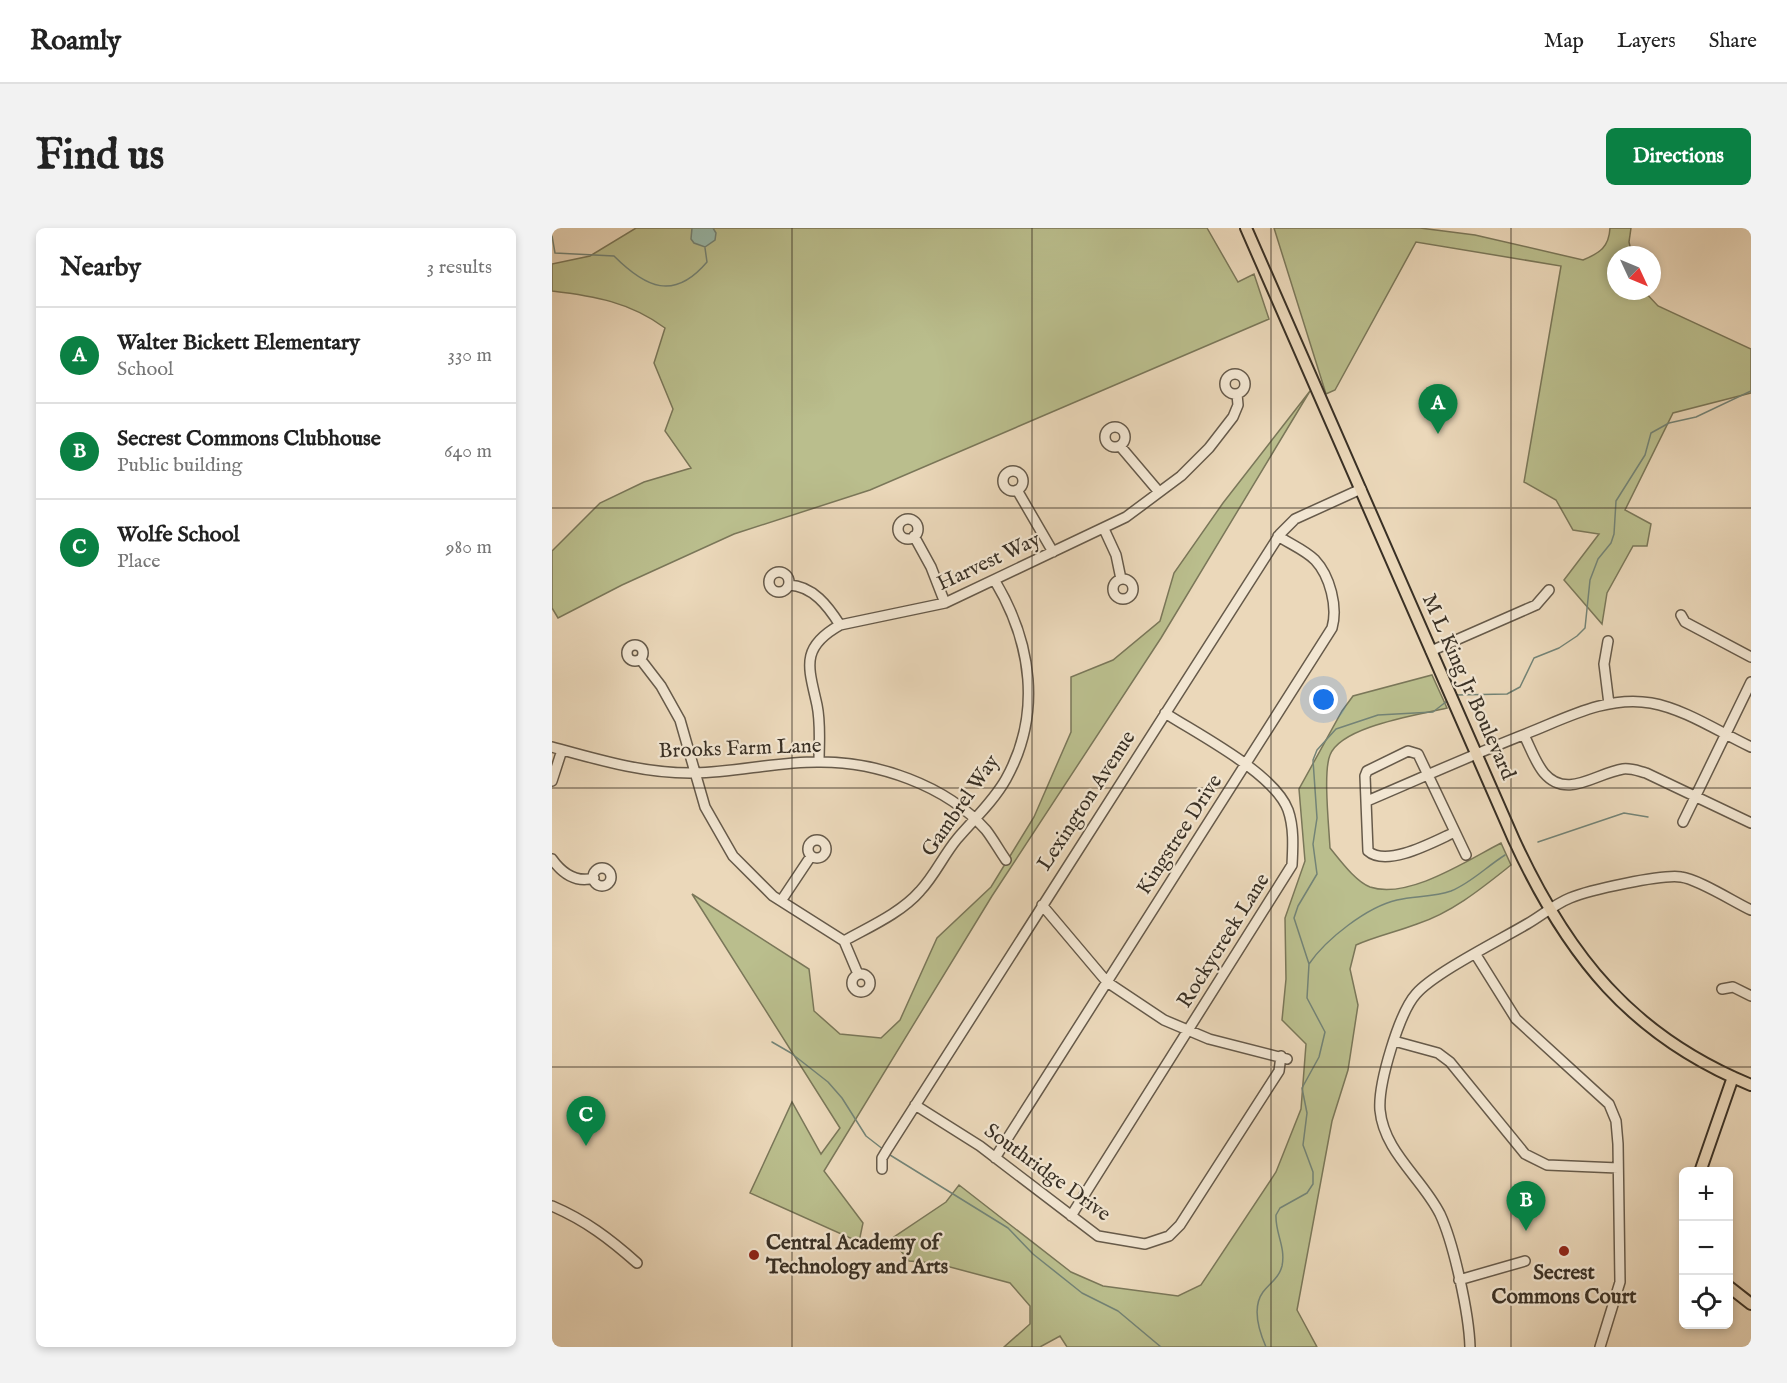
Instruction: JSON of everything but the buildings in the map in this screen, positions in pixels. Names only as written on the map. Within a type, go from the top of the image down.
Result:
[{"type":"main road","name":"M L King Jr Boulevard","points":[[1246,228],[1527,868],[1549,911],[1592,971],[1637,1017],[1684,1053],[1751,1085]]},
{"type":"main road","points":[[1702,1167],[1733,1077]]},
{"type":"main road","points":[[1733,1290],[1751,1304]]},
{"type":"street","name":"Harvest Way","points":[[819,762],[819,722],[808,673],[810,658],[818,642],[840,625],[945,603],[1104,530],[1180,476],[1223,432],[1238,405],[1237,394]]},
{"type":"street","points":[[1120,446],[1159,492]]},
{"type":"street","name":"Lexington Avenue","points":[[882,1169],[882,1158],[888,1148],[1278,536],[1295,519],[1361,489]]},
{"type":"street","points":[[1017,490],[1053,552]]},
{"type":"street","points":[[1104,530],[1116,555],[1121,579]]},
{"type":"street","points":[[914,536],[931,567],[945,603]]},
{"type":"street","name":"Kingstree Drive","points":[[995,1158],[1327,636],[1335,617],[1335,606],[1320,567],[1312,558],[1278,536]]},
{"type":"street","name":"Gambrel Way","points":[[844,941],[896,911],[918,894],[1005,780],[1018,753],[1026,726],[1029,674],[1021,633],[994,581]]},
{"type":"street","points":[[789,585],[813,593],[830,609],[840,625]]},
{"type":"street","points":[[1431,651],[1536,605],[1549,590]]},
{"type":"street","points":[[1681,615],[1685,622],[1751,657]]},
{"type":"street","points":[[1608,641],[1604,664],[1609,704]]},
{"type":"street","points":[[640,660],[661,686],[680,720],[705,807],[727,847],[755,881],[781,901],[844,941],[858,974]]},
{"type":"street","points":[[1683,822],[1751,682]]},
{"type":"street","points":[[1367,801],[1476,753],[1609,704],[1624,701],[1650,703],[1676,711],[1751,747]]},
{"type":"street","name":"Rockycreek Lane","points":[[1071,1216],[1292,865],[1292,828],[1287,809],[1278,793],[1246,765],[1165,713]]},
{"type":"street","points":[[1524,735],[1545,775],[1559,783],[1580,784],[1621,770],[1633,769],[1751,823]]},
{"type":"street","points":[[552,781],[557,748]]},
{"type":"street","name":"Brooks Farm Lane","points":[[557,748],[614,764],[660,772],[694,773],[819,762],[882,771],[930,787],[965,810],[986,830],[1006,860]]},
{"type":"street","points":[[1455,832],[1409,853],[1376,856],[1368,851],[1365,776],[1370,767],[1414,751],[1429,774],[1466,855]]},
{"type":"street","points":[[781,901],[811,856]]},
{"type":"street","points":[[552,859],[559,868],[574,879],[594,878]]},
{"type":"street","points":[[1470,1347],[1469,1328],[1459,1280],[1441,1216],[1390,1144],[1383,1128],[1380,1107],[1394,1041],[1408,1004],[1418,992],[1476,955],[1567,899],[1592,890],[1683,877],[1751,910]]},
{"type":"street","points":[[1042,905],[1107,982],[1164,1020],[1189,1031]]},
{"type":"street","points":[[1476,955],[1516,1019],[1609,1104],[1616,1121],[1620,1282],[1600,1347]]},
{"type":"street","points":[[1722,989],[1733,987],[1751,996]]},
{"type":"street","name":"Southridge Drive","points":[[915,1105],[995,1158],[1098,1236],[1145,1244],[1169,1236],[1180,1225],[1279,1071],[1284,1058],[1209,1039],[1189,1031]]},
{"type":"street","points":[[1394,1041],[1438,1053],[1450,1062],[1525,1154],[1547,1165],[1618,1168]]},
{"type":"street","points":[[552,1206],[580,1218],[607,1236],[637,1263]]},
{"type":"street","points":[[1459,1280],[1525,1262]]},
{"type":"green space","points":[[636,228],[1207,228],[1238,282],[1254,274],[1269,319],[870,490],[734,534],[622,585],[558,618],[552,608],[552,551],[600,503],[644,482],[691,468],[665,431],[673,409],[654,363],[665,328],[625,306],[582,295],[552,291],[552,264],[590,256]]},
{"type":"green space","points":[[1274,228],[1420,228],[1475,235],[1583,260],[1594,255],[1606,245],[1610,228],[1631,228],[1630,246],[1607,246],[1607,300],[1652,300],[1658,306],[1751,349],[1751,393],[1673,413],[1625,510],[1651,524],[1647,546],[1633,546],[1607,593],[1602,624],[1564,580],[1599,534],[1573,530],[1556,500],[1524,482],[1561,266],[1416,242],[1335,390],[1326,394]]},
{"type":"green space","points":[[1310,391],[1161,638],[992,896],[824,1171],[863,1223],[859,1242],[750,1193],[792,1102],[821,1154],[840,1128],[692,894],[809,969],[814,1011],[840,1034],[881,1038],[900,1020],[937,938],[991,887],[1034,817],[1071,732],[1071,677],[1113,660],[1160,621],[1174,573],[1223,503]]},
{"type":"green space","points":[[1432,675],[1447,708],[1400,718],[1364,729],[1337,745],[1330,755],[1327,786],[1330,848],[1348,870],[1364,884],[1385,890],[1402,888],[1437,876],[1501,843],[1511,865],[1467,899],[1443,913],[1356,945],[1350,969],[1358,1005],[1348,1070],[1332,1121],[1297,1310],[1317,1347],[1067,1347],[1060,1336],[1040,1347],[1004,1347],[1030,1324],[1030,1306],[1010,1283],[935,1263],[909,1261],[891,1239],[946,1202],[959,1185],[1071,1272],[1103,1286],[1178,1296],[1201,1285],[1276,1172],[1301,1109],[1306,1044],[1282,1020],[1286,979],[1285,918],[1305,861],[1299,789],[1342,711],[1353,696]]},
{"type":"shaded area","points":[[692,228],[713,228],[716,233],[715,240],[705,247],[694,243],[691,239]]},
{"type":"waterway","points":[[552,236],[555,253],[614,256],[637,276],[660,286],[672,286],[695,274],[707,262],[705,248]]},
{"type":"waterway","points":[[1456,695],[1507,694],[1520,687],[1534,658],[1559,648],[1585,628],[1590,580],[1598,559],[1611,543],[1614,534],[1616,501],[1645,455],[1651,433],[1669,423],[1696,417],[1751,391]]},
{"type":"waterway","points":[[1309,964],[1294,918],[1298,906],[1317,874],[1313,844],[1317,818],[1313,760],[1317,750],[1336,729],[1378,715],[1433,712],[1447,701]]},
{"type":"waterway","points":[[1538,842],[1624,813],[1648,817]]},
{"type":"waterway","points":[[1266,1347],[1257,1312],[1263,1292],[1277,1277],[1282,1266],[1283,1253],[1276,1215],[1280,1208],[1307,1193],[1313,1184],[1313,1172],[1303,1145],[1307,1113],[1302,1088],[1319,1057],[1325,1032],[1307,998],[1309,964],[1336,935],[1373,909],[1397,900],[1451,891],[1505,855]]},
{"type":"waterway","points":[[772,1042],[791,1053],[828,1082],[842,1098],[866,1136],[884,1150]]},
{"type":"waterway","points":[[890,1155],[1008,1228],[1033,1254],[1082,1293],[1118,1311],[1161,1347]]},
{"type":"place","name":"Walter Bickett Elementary","points":[[1438,434]]},
{"type":"place","name":"Wolfe School","points":[[586,1146]]},
{"type":"place","name":"Secrest Commons Clubhouse","points":[[1526,1231]]},
{"type":"place","name":"Secrest Commons Court","points":[[1564,1251]]},
{"type":"place","name":"Central Academy of Technology and Arts","points":[[754,1255]]}]
